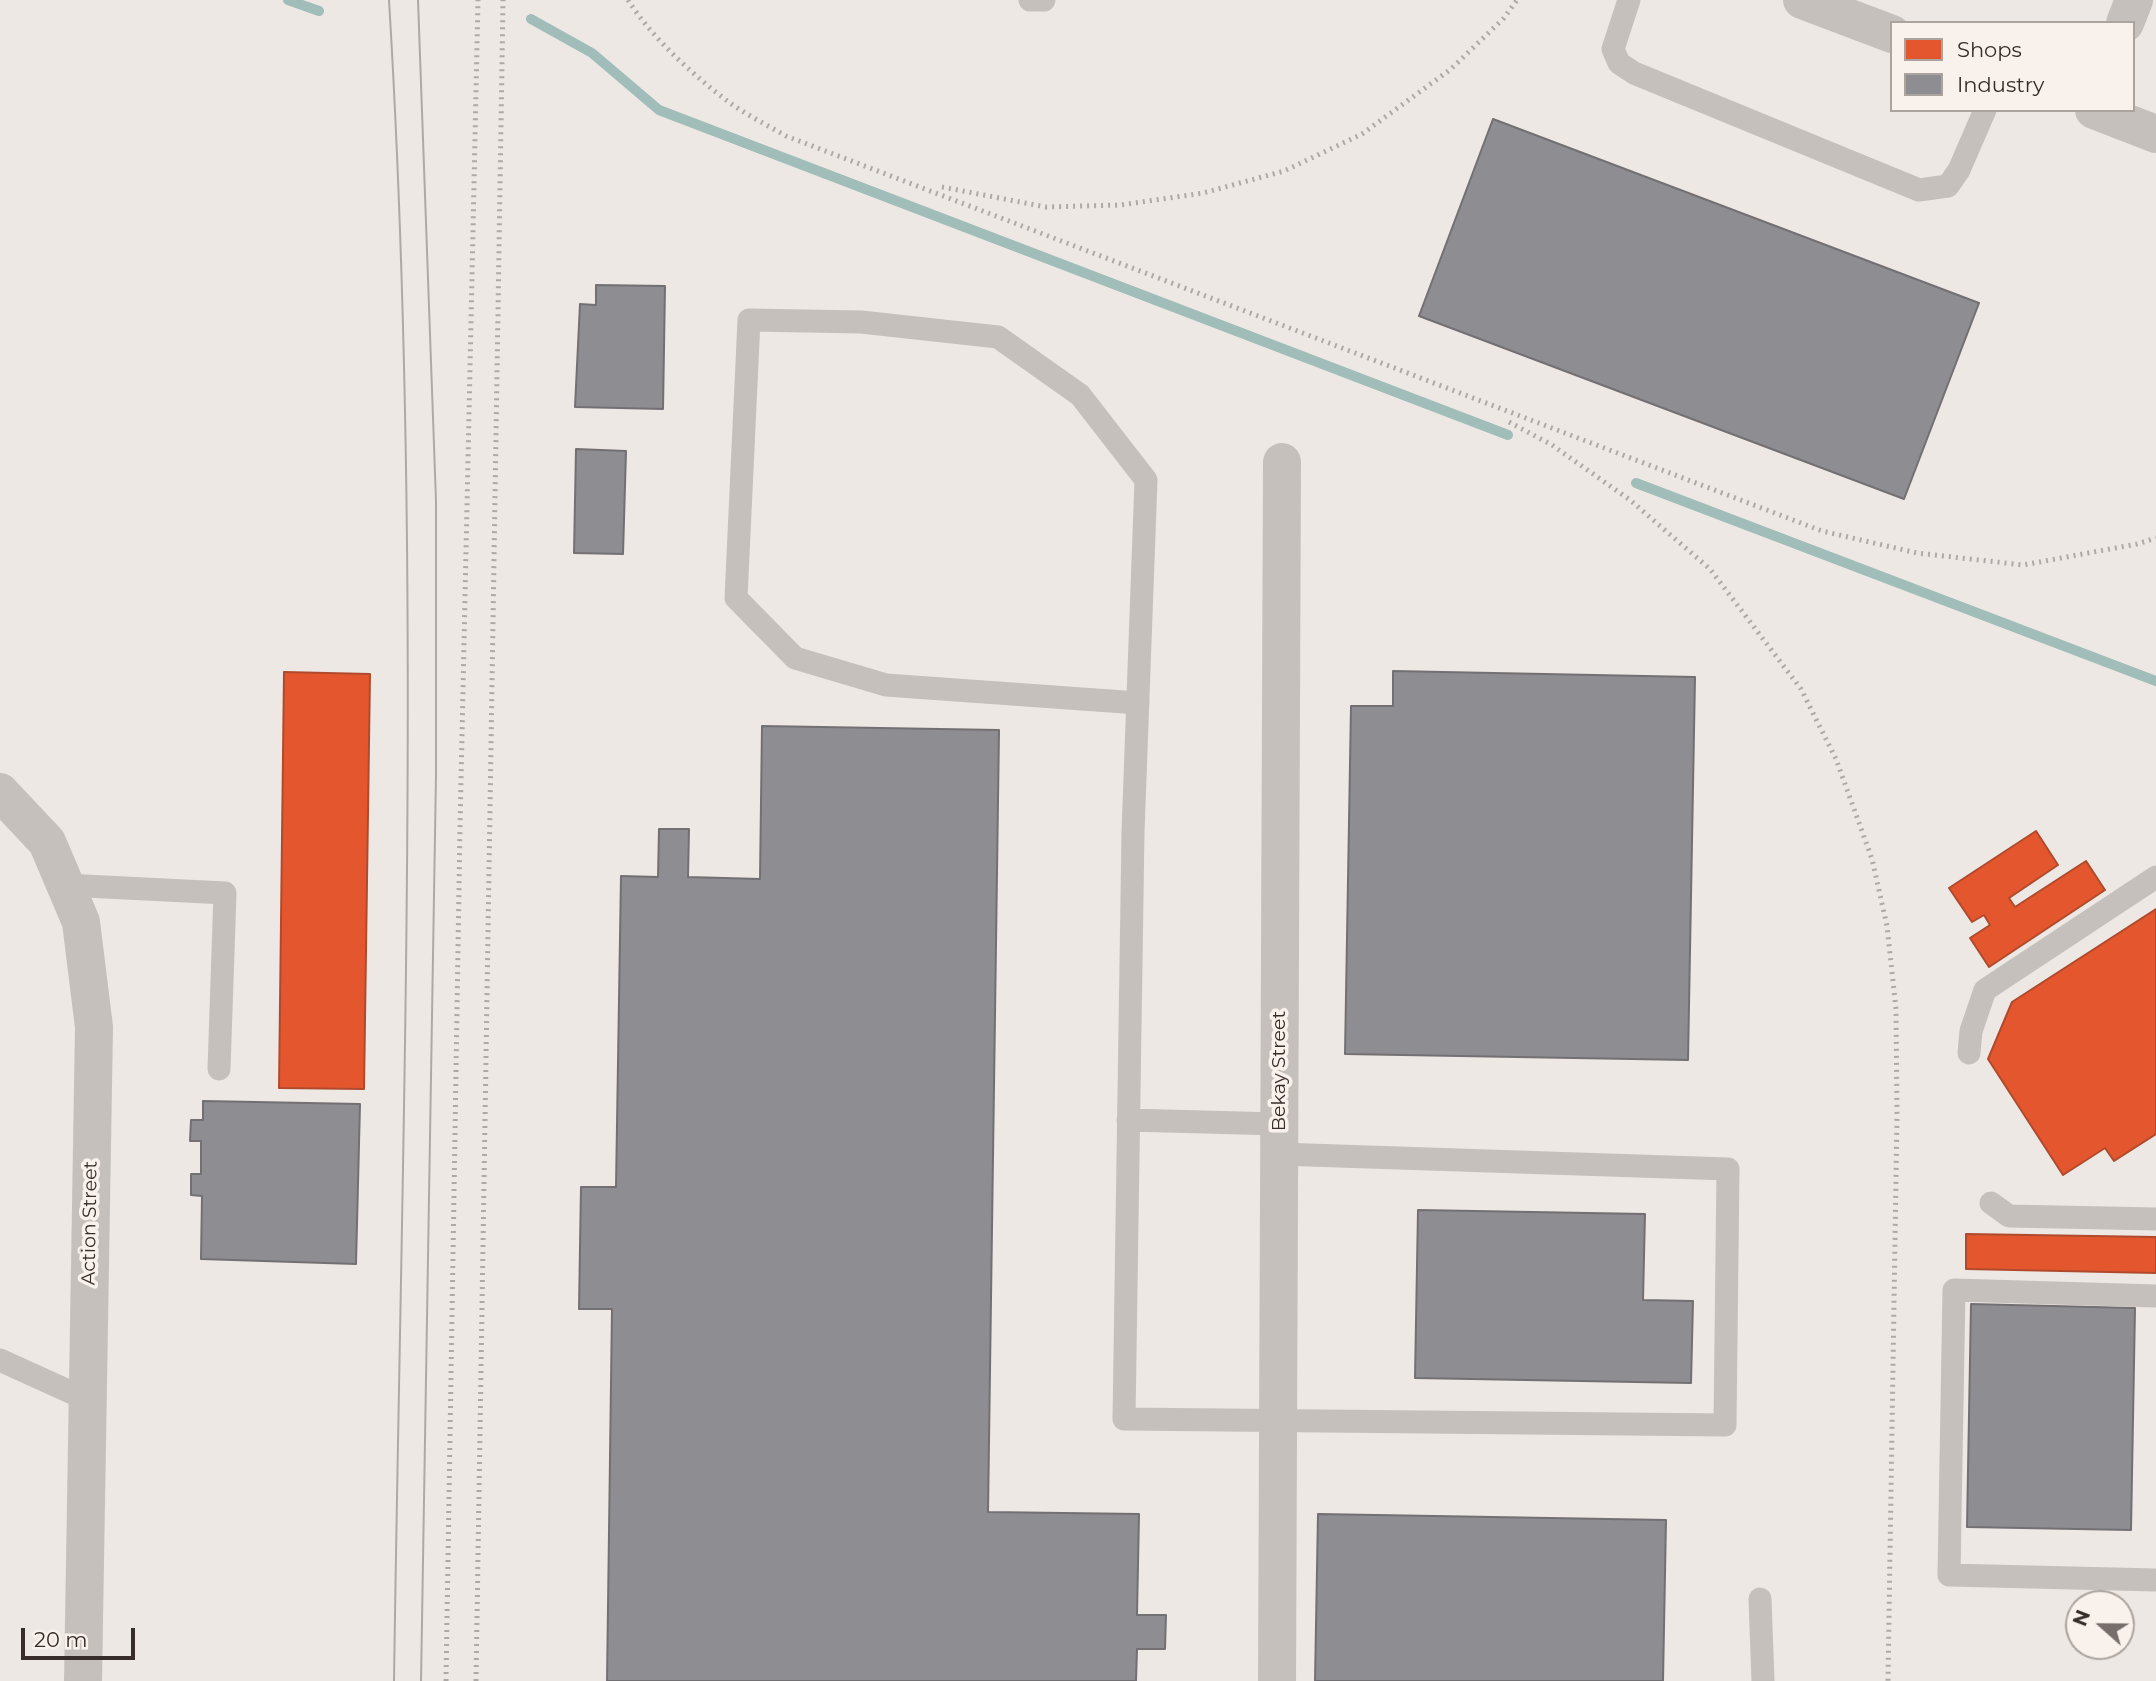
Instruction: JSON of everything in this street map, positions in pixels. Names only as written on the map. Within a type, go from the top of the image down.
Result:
[{"type":"street","points":[[1802,0],[1890,33]]},
{"type":"street","points":[[2126,21],[2134,0]]},
{"type":"street","points":[[2099,112],[2156,134]]},
{"type":"street","name":"Bekay Street","points":[[1277,1681],[1282,462]]},
{"type":"street","name":"Action Street","points":[[0,792],[47,842],[81,922],[93,1027],[83,1681]]},
{"type":"lane","points":[[1030,0],[1044,0]]},
{"type":"lane","points":[[1629,0],[1613,49],[1619,63],[1634,73],[1919,190],[1948,186],[1959,170],[1984,112]]},
{"type":"lane","points":[[1128,1120],[1279,1139],[1728,1169],[1725,1425],[1124,1419],[1128,1120],[1146,480],[1080,395],[998,337],[861,322],[749,320],[736,598],[794,658],[886,685],[1138,703]]},
{"type":"lane","points":[[1969,1053],[1971,1031],[1985,990],[2156,877]]},
{"type":"lane","points":[[65,885],[225,893],[219,1069]]},
{"type":"lane","points":[[1991,1203],[2009,1216],[2156,1219]]},
{"type":"lane","points":[[2156,1296],[1954,1290],[1949,1575],[2156,1580]]},
{"type":"lane","points":[[0,1360],[88,1400]]},
{"type":"lane","points":[[1760,1600],[1763,1681]]},
{"type":"building: Shops","points":[[284,672],[370,674],[364,1089],[279,1088]]},
{"type":"building: Shops","points":[[2036,831],[2058,865],[2009,898],[2015,907],[2086,861],[2105,890],[1989,967],[1970,938],[1990,925],[1984,915],[1972,922],[1949,888]]},
{"type":"building: Shops","points":[[2156,909],[2156,1134],[2114,1161],[2105,1148],[2063,1175],[1988,1059],[2012,1002]]},
{"type":"building: Shops","points":[[1966,1234],[2156,1237],[2156,1273],[1966,1269]]},
{"type":"building: Industry","points":[[1493,119],[1979,303],[1904,499],[1419,316]]},
{"type":"building: Industry","points":[[596,285],[665,286],[663,409],[575,407],[580,304],[596,305]]},
{"type":"building: Industry","points":[[576,449],[626,451],[623,554],[574,553]]},
{"type":"building: Industry","points":[[1393,671],[1695,677],[1688,1060],[1345,1054],[1351,706],[1393,706]]},
{"type":"building: Industry","points":[[762,726],[999,730],[988,1512],[1139,1514],[1137,1615],[1166,1615],[1165,1649],[1137,1649],[1136,1681],[607,1681],[612,1309],[579,1309],[581,1187],[616,1187],[621,876],[658,877],[659,829],[689,829],[688,877],[760,879]]},
{"type":"building: Industry","points":[[203,1101],[360,1104],[356,1264],[201,1259],[202,1196],[191,1195],[191,1174],[201,1174],[201,1141],[190,1141],[191,1120],[203,1120]]},
{"type":"building: Industry","points":[[1418,1210],[1645,1214],[1643,1300],[1693,1301],[1691,1383],[1415,1378]]},
{"type":"building: Industry","points":[[1971,1304],[2135,1308],[2131,1530],[1967,1527]]},
{"type":"building: Industry","points":[[1318,1514],[1666,1520],[1663,1681],[1315,1681]]},
{"type":"waterway","points":[[288,0],[319,11]]},
{"type":"waterway","points":[[531,19],[592,53],[659,110],[1508,435]]},
{"type":"waterway","points":[[1636,483],[2156,681]]},
{"type":"tram line","points":[[389,0],[399,210],[408,630],[405,1051],[394,1681]]},
{"type":"tram line","points":[[418,0],[436,501],[436,774],[421,1681]]},
{"type":"railway","points":[[446,1681],[460,828],[478,0]]},
{"type":"railway","points":[[476,1681],[503,0]]},
{"type":"railway","points":[[628,0],[661,42],[702,81],[737,107],[786,136],[1822,531],[1917,553],[2023,565],[2137,544],[2156,538]]},
{"type":"railway","points":[[942,187],[1046,207],[1120,205],[1203,193],[1284,171],[1362,134],[1451,69],[1504,18],[1517,0]]},
{"type":"railway","points":[[1509,422],[1552,445],[1630,500],[1710,569],[1801,689],[1836,759],[1872,859],[1887,926],[1896,1009],[1897,1114],[1888,1681]]}]
